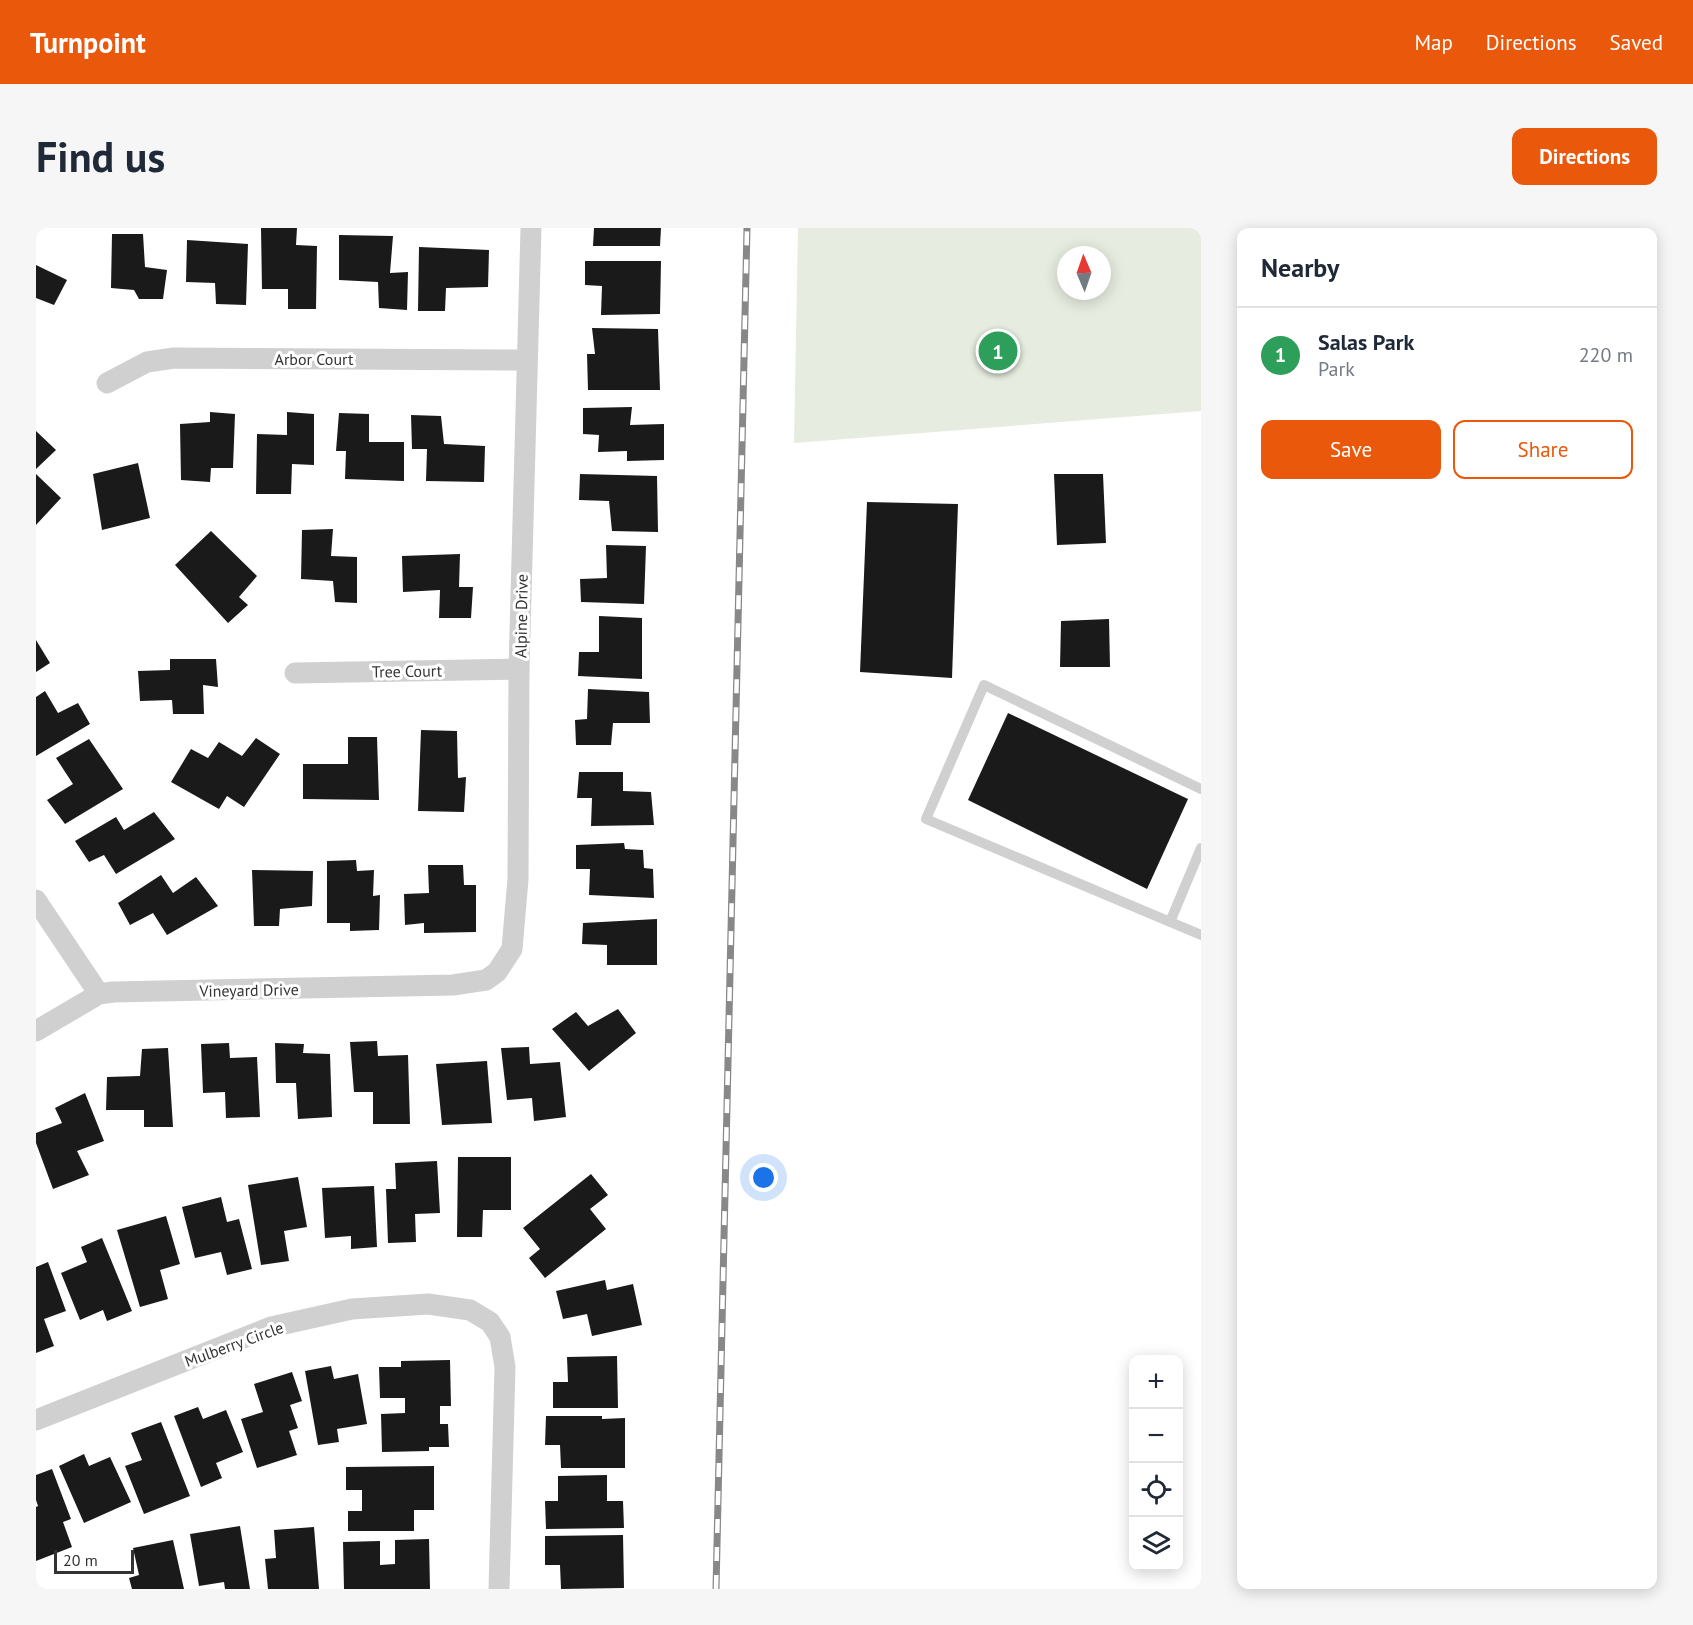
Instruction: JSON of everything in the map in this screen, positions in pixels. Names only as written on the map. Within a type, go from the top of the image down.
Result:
[{"type":"street","name":"Alpine Drive","points":[[472,982],[486,980],[497,972],[512,949],[518,879],[519,669],[531,228]]},
{"type":"street","name":"Arbor Court","points":[[107,383],[147,362],[174,358],[527,360]]},
{"type":"street","name":"Tree Court","points":[[295,673],[519,669]]},
{"type":"street","points":[[36,900],[99,994]]},
{"type":"street","name":"Vineyard Drive","points":[[36,1031],[99,994],[453,985],[472,982]]},
{"type":"street","name":"Mulberry Circle","points":[[36,1420],[271,1328],[352,1309],[428,1304],[470,1310],[490,1322],[500,1337],[505,1367],[499,1589]]},
{"type":"lane","points":[[1201,789],[984,685],[926,819],[1201,934]]},
{"type":"lane","points":[[1170,922],[1201,848]]},
{"type":"shaded area","points":[[798,228],[1201,228],[1201,411],[794,443]]},
{"type":"building","points":[[261,228],[297,228],[296,245],[317,246],[316,309],[288,309],[288,289],[262,289]]},
{"type":"building","points":[[594,228],[661,228],[660,246],[593,246]]},
{"type":"building","points":[[112,234],[143,234],[145,267],[167,270],[163,299],[139,299],[134,290],[111,288]]},
{"type":"building","points":[[339,235],[393,236],[390,273],[408,272],[407,310],[379,308],[378,282],[339,280]]},
{"type":"building","points":[[187,240],[248,244],[246,305],[216,304],[215,283],[186,282]]},
{"type":"building","points":[[419,247],[489,250],[488,287],[446,288],[445,311],[418,311]]},
{"type":"building","points":[[585,261],[661,261],[660,314],[601,315],[602,286],[585,285]]},
{"type":"building","points":[[36,265],[67,280],[54,305],[36,298]]},
{"type":"building","points":[[592,328],[658,329],[660,390],[588,390],[587,354],[595,354]]},
{"type":"building","points":[[632,407],[630,425],[664,424],[664,460],[627,461],[627,451],[598,452],[599,435],[583,434],[583,408]]},
{"type":"building","points":[[210,412],[235,414],[233,468],[211,468],[210,482],[181,480],[180,424],[210,422]]},
{"type":"building","points":[[287,412],[314,414],[314,465],[292,464],[291,494],[256,494],[257,434],[287,435]]},
{"type":"building","points":[[339,413],[369,414],[369,442],[404,442],[404,481],[345,479],[346,451],[336,451]]},
{"type":"building","points":[[411,415],[441,416],[444,444],[485,446],[484,482],[426,481],[427,449],[412,449]]},
{"type":"building","points":[[36,431],[56,450],[36,469]]},
{"type":"building","points":[[138,463],[150,518],[102,530],[93,474]]},
{"type":"building","points":[[36,474],[61,498],[36,525]]},
{"type":"building","points":[[580,474],[657,476],[658,532],[612,531],[609,501],[579,500]]},
{"type":"building","points":[[1054,474],[1103,474],[1106,543],[1057,545]]},
{"type":"building","points":[[867,502],[958,504],[952,678],[860,672]]},
{"type":"building","points":[[333,529],[331,556],[357,557],[357,603],[335,602],[333,581],[301,579],[302,530]]},
{"type":"building","points":[[211,531],[257,576],[239,597],[248,605],[228,623],[175,565]]},
{"type":"building","points":[[606,545],[646,546],[644,604],[581,602],[580,579],[607,578]]},
{"type":"building","points":[[460,554],[459,587],[473,587],[471,618],[439,618],[440,590],[403,592],[402,556]]},
{"type":"building","points":[[599,616],[642,618],[642,679],[578,676],[579,652],[599,652]]},
{"type":"building","points":[[1109,619],[1110,667],[1060,667],[1061,621]]},
{"type":"building","points":[[36,640],[50,663],[36,672]]},
{"type":"building","points":[[170,659],[216,659],[218,687],[203,685],[204,714],[173,714],[172,700],[140,701],[138,671],[170,670]]},
{"type":"building","points":[[588,689],[649,692],[650,723],[613,723],[611,745],[576,745],[575,720],[587,719]]},
{"type":"building","points":[[45,691],[58,713],[78,703],[90,724],[36,756],[36,697]]},
{"type":"building","points":[[1008,713],[1188,799],[1147,889],[968,800]]},
{"type":"building","points":[[421,730],[457,731],[458,778],[466,777],[464,812],[418,811]]},
{"type":"building","points":[[348,737],[377,737],[379,800],[303,799],[303,764],[348,764]]},
{"type":"building","points":[[256,738],[280,754],[244,807],[227,796],[219,809],[171,782],[191,749],[208,758],[219,742],[242,756]]},
{"type":"building","points":[[89,739],[123,789],[65,824],[47,800],[73,784],[56,758]]},
{"type":"building","points":[[579,772],[623,772],[623,791],[651,792],[654,825],[591,826],[592,798],[577,798]]},
{"type":"building","points":[[154,812],[175,839],[116,874],[104,855],[89,862],[75,841],[116,817],[124,830]]},
{"type":"building","points":[[624,843],[625,849],[643,850],[644,868],[653,869],[654,898],[589,895],[590,869],[576,869],[576,845]]},
{"type":"building","points":[[356,860],[357,871],[374,870],[373,896],[380,895],[379,930],[350,931],[350,923],[327,923],[327,861]]},
{"type":"building","points":[[428,865],[463,865],[464,885],[476,885],[476,932],[424,933],[424,923],[405,925],[404,894],[429,893]]},
{"type":"building","points":[[252,870],[313,871],[312,906],[280,909],[279,926],[254,926]]},
{"type":"building","points":[[161,875],[173,893],[196,877],[218,906],[167,935],[153,913],[130,925],[118,903]]},
{"type":"building","points":[[657,919],[657,965],[607,965],[607,945],[582,944],[583,923]]},
{"type":"building","points":[[618,1009],[636,1033],[589,1071],[552,1029],[576,1012],[588,1026]]},
{"type":"building","points":[[377,1041],[378,1056],[408,1055],[410,1124],[373,1124],[373,1092],[354,1092],[350,1042]]},
{"type":"building","points":[[229,1043],[230,1058],[257,1057],[260,1117],[226,1118],[225,1092],[203,1093],[201,1044]]},
{"type":"building","points":[[275,1043],[304,1044],[303,1053],[330,1054],[332,1117],[298,1119],[296,1083],[276,1083]]},
{"type":"building","points":[[529,1047],[530,1064],[560,1062],[566,1117],[534,1121],[532,1098],[507,1100],[501,1048]]},
{"type":"building","points":[[168,1048],[173,1127],[144,1127],[144,1110],[106,1110],[107,1077],[140,1076],[142,1049]]},
{"type":"building","points":[[487,1061],[492,1123],[442,1125],[436,1064]]},
{"type":"building","points":[[85,1093],[104,1141],[77,1151],[89,1175],[53,1189],[36,1143],[36,1133],[62,1123],[55,1108]]},
{"type":"building","points":[[458,1157],[511,1157],[511,1210],[483,1210],[482,1237],[457,1237]]},
{"type":"building","points":[[437,1161],[440,1213],[415,1214],[416,1242],[388,1243],[386,1189],[396,1189],[395,1163]]},
{"type":"building","points":[[591,1174],[608,1195],[590,1209],[606,1229],[545,1278],[529,1258],[540,1249],[523,1228]]},
{"type":"building","points":[[298,1177],[307,1227],[284,1231],[289,1261],[261,1265],[248,1185]]},
{"type":"building","points":[[374,1186],[377,1247],[351,1249],[351,1236],[325,1238],[322,1188]]},
{"type":"building","points":[[221,1197],[227,1222],[239,1219],[252,1269],[227,1275],[221,1252],[195,1258],[182,1207]]},
{"type":"building","points":[[166,1216],[180,1264],[160,1270],[168,1299],[140,1307],[117,1230]]},
{"type":"building","points":[[102,1238],[132,1311],[107,1321],[103,1310],[80,1320],[61,1273],[87,1262],[81,1247]]},
{"type":"building","points":[[48,1262],[66,1311],[44,1319],[54,1346],[36,1353],[36,1267]]},
{"type":"building","points":[[605,1280],[607,1290],[633,1284],[642,1325],[592,1336],[587,1314],[563,1319],[556,1291]]},
{"type":"building","points":[[617,1356],[618,1408],[553,1408],[553,1382],[568,1382],[567,1357]]},
{"type":"building","points":[[450,1360],[451,1406],[440,1406],[440,1424],[448,1424],[449,1447],[429,1447],[429,1451],[382,1452],[381,1414],[405,1413],[405,1398],[380,1398],[379,1367],[401,1367],[401,1361]]},
{"type":"building","points":[[331,1366],[334,1379],[358,1374],[367,1424],[337,1429],[339,1442],[318,1445],[305,1371]]},
{"type":"building","points":[[292,1372],[302,1401],[290,1405],[298,1428],[289,1431],[297,1455],[257,1468],[241,1419],[263,1412],[254,1384]]},
{"type":"building","points":[[198,1407],[203,1419],[226,1410],[243,1452],[216,1463],[222,1478],[201,1487],[174,1416]]},
{"type":"building","points":[[546,1416],[625,1418],[625,1468],[561,1468],[560,1445],[545,1445]]},
{"type":"building","points":[[161,1422],[190,1496],[144,1514],[125,1466],[142,1460],[131,1433]]},
{"type":"building","points":[[84,1454],[89,1466],[110,1457],[131,1502],[84,1523],[59,1466]]},
{"type":"building","points":[[434,1466],[434,1510],[414,1510],[414,1531],[348,1531],[348,1511],[362,1511],[362,1490],[346,1490],[346,1467]]},
{"type":"building","points":[[52,1469],[71,1519],[63,1522],[72,1547],[36,1561],[36,1507],[38,1506],[36,1475]]},
{"type":"building","points":[[607,1475],[607,1501],[623,1501],[624,1528],[546,1529],[545,1501],[558,1501],[558,1476]]},
{"type":"building","points":[[240,1526],[250,1589],[225,1589],[224,1582],[199,1586],[190,1534]]},
{"type":"building","points":[[314,1527],[319,1589],[268,1589],[265,1559],[276,1558],[274,1530]]},
{"type":"building","points":[[623,1535],[624,1588],[561,1589],[560,1565],[545,1565],[545,1536]]},
{"type":"building","points":[[429,1539],[430,1589],[344,1589],[343,1542],[380,1541],[380,1565],[395,1564],[395,1540]]},
{"type":"building","points":[[173,1540],[184,1589],[132,1589],[129,1578],[139,1575],[133,1548]]},
{"type":"railway","points":[[716,1589],[747,228]]},
{"type":"place","name":"Salas Park","points":[[998,351]]}]
